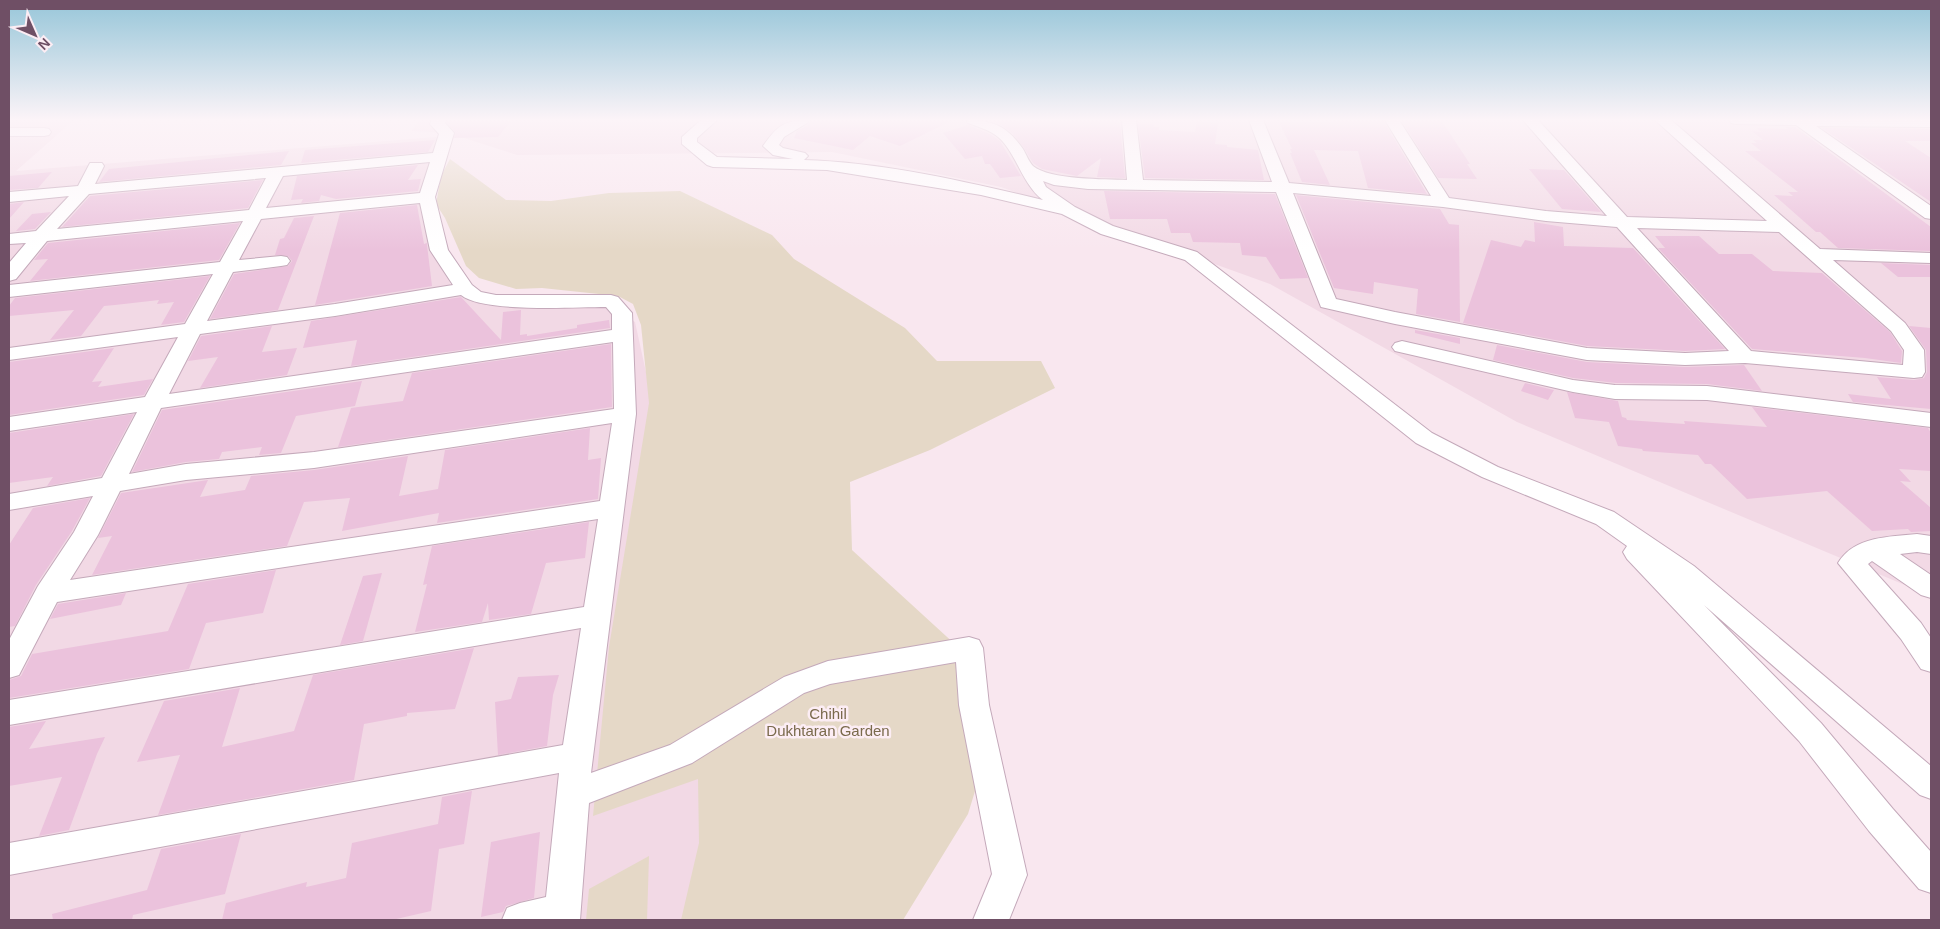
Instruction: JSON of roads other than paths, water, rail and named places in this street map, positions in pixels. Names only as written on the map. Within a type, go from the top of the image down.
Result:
[{"type":"street","points":[[9,197],[365,163]]},
{"type":"street","points":[[436,163],[427,197],[439,250],[464,289],[475,297],[496,301],[611,301],[622,314],[625,414],[577,756],[563,915],[520,920]]},
{"type":"street","points":[[785,163],[819,164],[884,173],[981,190],[1069,211]]},
{"type":"street","points":[[843,163],[884,173]]},
{"type":"street","points":[[1023,163],[1040,190],[1069,211],[1107,230],[1191,256],[1424,438],[1490,472],[1605,518],[1685,573],[1931,785]]},
{"type":"street","points":[[1133,163],[1135,184]]},
{"type":"street","points":[[1273,163],[1328,303],[1395,318],[1587,354],[1685,359],[1745,357],[1914,372],[1914,350],[1898,327],[1711,163]]},
{"type":"street","points":[[1419,163],[1443,202]]},
{"type":"street","points":[[1570,163],[1745,357]]},
{"type":"street","points":[[1860,163],[1931,214]]},
{"type":"street","points":[[9,275],[41,236],[85,189],[96,166]]},
{"type":"street","points":[[1027,170],[1054,180],[1088,184],[1283,187],[1443,202],[1546,216],[1623,222],[1784,227]]},
{"type":"street","points":[[9,666],[48,594],[85,535],[191,330],[278,171]]},
{"type":"street","points":[[9,239],[427,197]]},
{"type":"street","points":[[1815,254],[1931,258]]},
{"type":"street","points":[[9,291],[281,261]]},
{"type":"street","points":[[9,354],[335,310],[464,289]]},
{"type":"street","points":[[9,424],[624,334]]},
{"type":"street","points":[[1402,347],[1573,386],[1615,392],[1707,393],[1931,420]]},
{"type":"street","points":[[9,502],[109,487],[186,472],[314,460],[625,414]]},
{"type":"street","points":[[48,594],[613,508]]},
{"type":"street","points":[[1630,536],[1630,546],[1810,732],[1931,878]]},
{"type":"street","points":[[1931,545],[1917,543],[1872,548],[1851,562],[1911,632],[1931,662]]},
{"type":"street","points":[[1872,548],[1931,588]]},
{"type":"street","points":[[9,713],[598,615]]},
{"type":"street","points":[[574,794],[681,754],[794,685],[828,673],[970,648],[974,705],[1010,875],[992,914],[992,920]]},
{"type":"street","points":[[9,859],[577,756]]},
{"type":"park label","name":"Chihil Dukhtaran Garden","points":[[828,722]]}]
